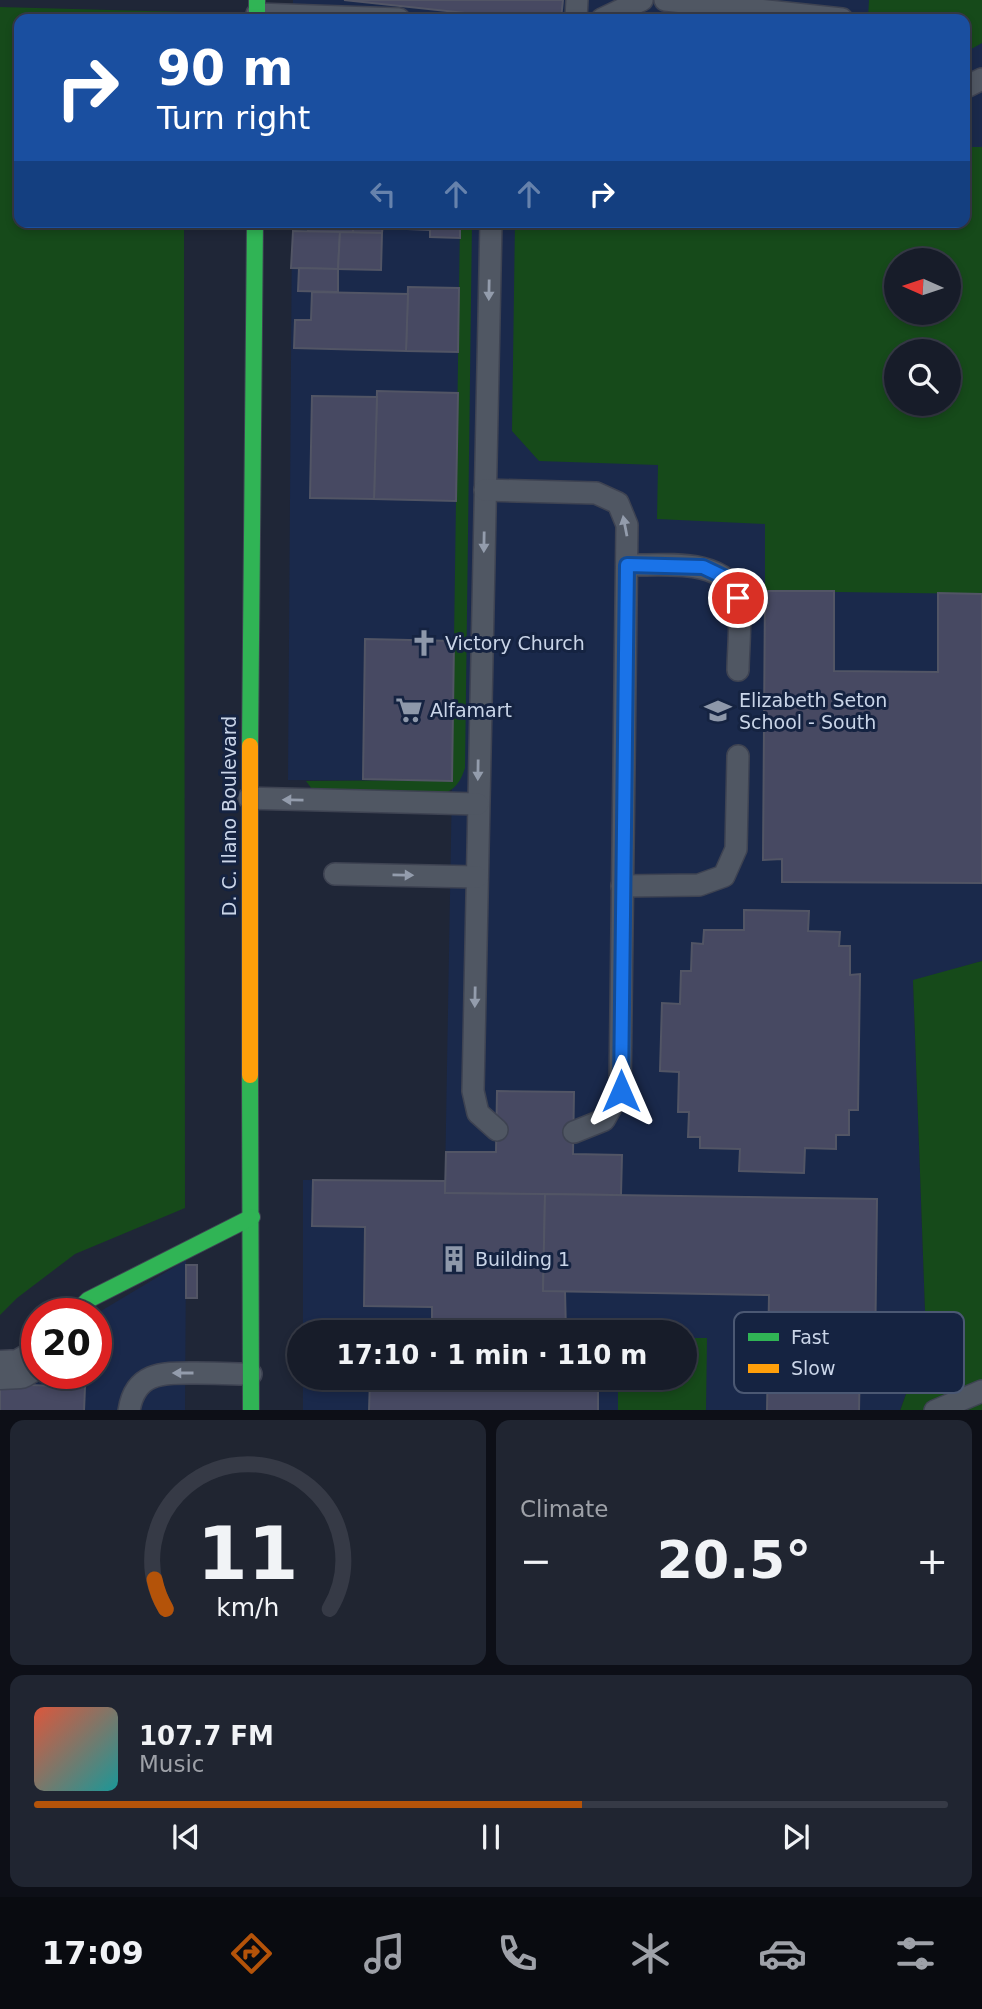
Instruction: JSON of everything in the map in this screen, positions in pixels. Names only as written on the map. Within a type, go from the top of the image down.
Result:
[{"type":"street","name":"D. C. Ilano Boulevard","points":[[251,1410],[249,799],[255,228]]},
{"type":"street","points":[[92,1298],[252,1217]]},
{"type":"street","points":[[0,1370],[21,1368]]},
{"type":"lane","points":[[613,14],[642,0]]},
{"type":"lane","points":[[665,0],[795,14]]},
{"type":"lane","points":[[257,11],[310,14]]},
{"type":"lane","points":[[491,228],[473,1091],[478,1113],[497,1130]]},
{"type":"lane","points":[[485,490],[596,493],[618,503],[627,525],[621,1091],[604,1120],[574,1132]]},
{"type":"lane","points":[[627,565],[703,567],[726,578],[738,598],[738,670]]},
{"type":"lane","points":[[622,886],[699,885],[724,876],[736,849],[738,756]]},
{"type":"lane","points":[[249,799],[478,804]]},
{"type":"lane","points":[[335,874],[477,877]]},
{"type":"lane","points":[[129,1410],[132,1395],[139,1385],[158,1375],[251,1374]]},
{"type":"lane","points":[[935,1410],[982,1391]]},
{"type":"shaded area","name":"Elizabeth Seton School - South","points":[[293,0],[982,0],[982,961],[913,981],[925,1312],[734,1312],[734,1393],[906,1393],[900,1410],[303,1410],[303,1390],[697,1390],[697,1320],[303,1320],[303,1180],[445,1181],[452,781],[288,780],[292,228],[970,228],[970,14],[293,14]]},
{"type":"shaded area","points":[[186,1260],[185,1410],[1,1410],[22,1389],[112,1389],[112,1304]]},
{"type":"green space","points":[[869,0],[982,0],[982,43],[970,50],[970,14],[868,14]]},
{"type":"green space","points":[[0,7],[184,12],[14,14],[14,228],[184,228],[185,1208],[75,1254],[17,1298],[0,1315]]},
{"type":"green space","points":[[970,147],[982,147],[982,594],[765,591],[765,524],[657,519],[658,465],[539,461],[512,431],[515,228],[970,228]]},
{"type":"green space","points":[[460,228],[472,228],[465,768],[456,785],[440,795],[314,792],[306,781],[452,780]]},
{"type":"green space","points":[[982,961],[982,1410],[900,1410],[906,1393],[964,1393],[964,1312],[925,1312],[913,980]]},
{"type":"green space","points":[[697,1338],[707,1338],[706,1410],[618,1410],[618,1390],[697,1390]]},
{"type":"building","points":[[344,0],[563,0],[562,14],[475,14]]},
{"type":"building","points":[[308,228],[353,228],[353,233],[308,232]]},
{"type":"building","points":[[353,228],[382,228],[382,233],[353,233]]},
{"type":"building","points":[[383,228],[430,228],[430,230]]},
{"type":"building","points":[[430,228],[460,228],[460,238],[430,237]]},
{"type":"building","points":[[293,231],[340,232],[338,269],[291,268]]},
{"type":"building","points":[[340,232],[382,233],[381,270],[338,269]]},
{"type":"building","points":[[299,268],[338,269],[338,292],[298,291]]},
{"type":"building","points":[[408,287],[459,288],[458,352],[406,351]]},
{"type":"building","points":[[312,292],[408,294],[406,351],[294,348],[295,320],[311,320]]},
{"type":"building","points":[[377,391],[458,393],[456,501],[374,499]]},
{"type":"building","points":[[312,396],[377,397],[374,499],[310,498]]},
{"type":"building","points":[[765,591],[834,591],[834,671],[938,672],[938,593],[982,594],[982,883],[782,882],[782,859],[763,860]]},
{"type":"building","name":"Alfamart","points":[[365,639],[454,641],[452,781],[363,779]]},
{"type":"building","points":[[744,910],[809,911],[808,931],[840,932],[839,946],[850,946],[850,975],[860,974],[858,1110],[849,1110],[849,1135],[836,1135],[836,1149],[805,1148],[804,1173],[739,1171],[740,1149],[700,1148],[700,1137],[688,1137],[689,1112],[678,1112],[679,1072],[660,1071],[662,1003],[680,1004],[681,971],[691,971],[692,943],[703,944],[704,930],[744,930]]},
{"type":"building","points":[[497,1091],[574,1092],[573,1154],[622,1155],[621,1195],[445,1193],[446,1152],[496,1152]]},
{"type":"building","name":"Building 1","points":[[313,1180],[445,1181],[445,1193],[545,1194],[543,1291],[565,1291],[566,1320],[432,1320],[432,1307],[364,1306],[365,1227],[312,1226]]},
{"type":"building","points":[[545,1194],[877,1199],[876,1312],[769,1312],[769,1295],[543,1291]]},
{"type":"building","points":[[186,1265],[197,1265],[197,1298],[186,1298]]},
{"type":"building","points":[[0,1384],[21,1385],[21,1389],[85,1389],[84,1410],[0,1410]]},
{"type":"building","points":[[370,1390],[598,1391],[598,1410],[369,1410]]},
{"type":"building","points":[[767,1393],[859,1393],[859,1410],[767,1410]]},
{"type":"traffic: fast","points":[[257,0],[257,14]]},
{"type":"traffic: fast","points":[[250,746],[255,228]]},
{"type":"traffic: fast","points":[[250,1075],[251,1410]]},
{"type":"traffic: fast","points":[[92,1298],[252,1217]]},
{"type":"traffic: slow","points":[[250,746],[250,1075]]},
{"type":"place","name":"Victory Church","points":[[424,643]]},
{"type":"place","name":"Alfamart","points":[[409,710]]},
{"type":"place","name":"Elizabeth Seton School - South","points":[[718,711]]},
{"type":"place","name":"Building 1","points":[[454,1259]]},
{"type":"route","points":[[621,1091],[627,565],[703,567],[726,578],[738,598]]}]
